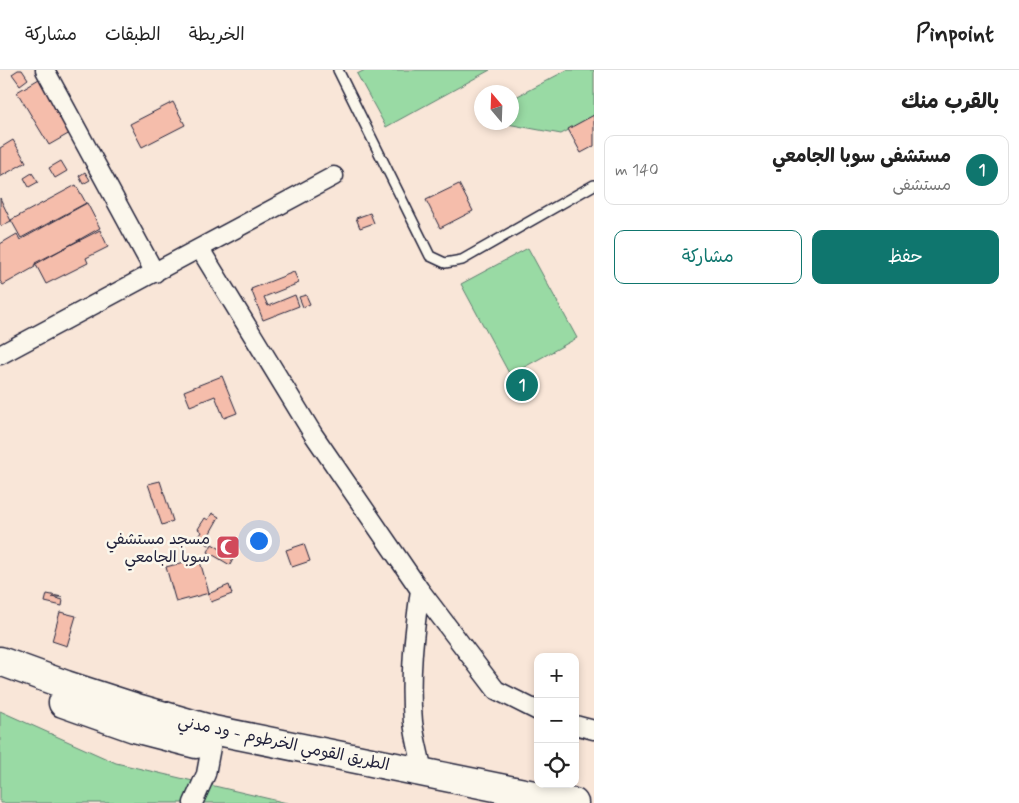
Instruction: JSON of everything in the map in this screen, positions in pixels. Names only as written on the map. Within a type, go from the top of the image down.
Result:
[{"type":"highway","name":"الطريق القومي الخرطوم - ود مدني","points":[[0,661],[140,709],[213,730],[574,803]]},
{"type":"highway","name":"الطريق القومي الخرطوم - ود مدني","points":[[0,681],[134,728],[211,747],[482,803]]},
{"type":"street","points":[[45,70],[155,273]]},
{"type":"street","points":[[0,355],[334,176]]},
{"type":"street","points":[[200,249],[313,434],[420,590],[496,690],[534,708]]},
{"type":"street","points":[[420,590],[413,640],[411,695],[413,724],[424,772]]},
{"type":"street","points":[[579,727],[594,730]]},
{"type":"street","points":[[193,803],[206,774],[211,747]]},
{"type":"lane","points":[[338,70],[430,256],[438,260],[445,263],[462,260],[594,185]]},
{"type":"green space","points":[[365,70],[490,70],[386,127],[357,74]]},
{"type":"green space","points":[[567,70],[594,70],[594,117],[561,134],[519,126],[519,95]]},
{"type":"green space","points":[[528,248],[577,338],[510,375],[461,284]]},
{"type":"green space","points":[[0,711],[116,763],[287,803],[0,803]]},
{"type":"building","points":[[22,70],[28,79],[20,85],[12,74]]},
{"type":"building","points":[[39,79],[70,133],[49,145],[17,92]]},
{"type":"building","points":[[173,102],[185,125],[142,147],[130,124]]},
{"type":"building","points":[[594,115],[594,146],[581,153],[568,129]]},
{"type":"building","points":[[13,140],[26,162],[0,177],[0,148]]},
{"type":"building","points":[[61,161],[67,171],[55,178],[49,168]]},
{"type":"building","points":[[85,172],[90,180],[83,184],[79,176]]},
{"type":"building","points":[[32,173],[38,182],[29,187],[24,178]]},
{"type":"building","points":[[459,184],[473,211],[440,228],[426,200]]},
{"type":"building","points":[[76,185],[86,203],[21,238],[11,220]]},
{"type":"building","points":[[0,198],[11,221],[1,226],[0,225]]},
{"type":"building","points":[[87,203],[100,228],[34,265],[35,267],[3,285],[0,281],[0,244],[17,234],[20,240]]},
{"type":"building","points":[[370,213],[374,223],[360,228],[356,218]]},
{"type":"building","points":[[100,230],[108,247],[86,258],[88,263],[46,284],[35,263]]},
{"type":"building","points":[[294,272],[299,283],[264,297],[268,306],[295,295],[299,306],[263,320],[251,289]]},
{"type":"building","points":[[306,295],[310,304],[303,307],[299,297]]},
{"type":"building","points":[[222,376],[237,413],[224,418],[215,396],[190,406],[184,391]]},
{"type":"building","points":[[160,481],[173,521],[162,525],[148,484]]},
{"type":"building","points":[[212,513],[219,517],[206,540],[210,542],[209,545],[198,538],[202,532],[198,529],[205,518],[208,520]]},
{"type":"building","points":[[212,544],[234,557],[230,565],[208,552]]},
{"type":"building","points":[[304,544],[310,561],[292,567],[286,550]]},
{"type":"building","points":[[199,558],[209,593],[176,602],[166,567]]},
{"type":"building","points":[[229,585],[232,594],[211,602],[208,594]]},
{"type":"building","points":[[47,594],[62,597],[52,597],[63,600],[62,606],[45,602]]},
{"type":"building","points":[[60,612],[76,616],[67,646],[52,641]]},
{"type":"place","name":"مستشفى سوبا الجامعي","points":[[522,385]]},
{"type":"place","name":"مسجد مستشفي سوبا الجامعي","points":[[228,547]]}]
